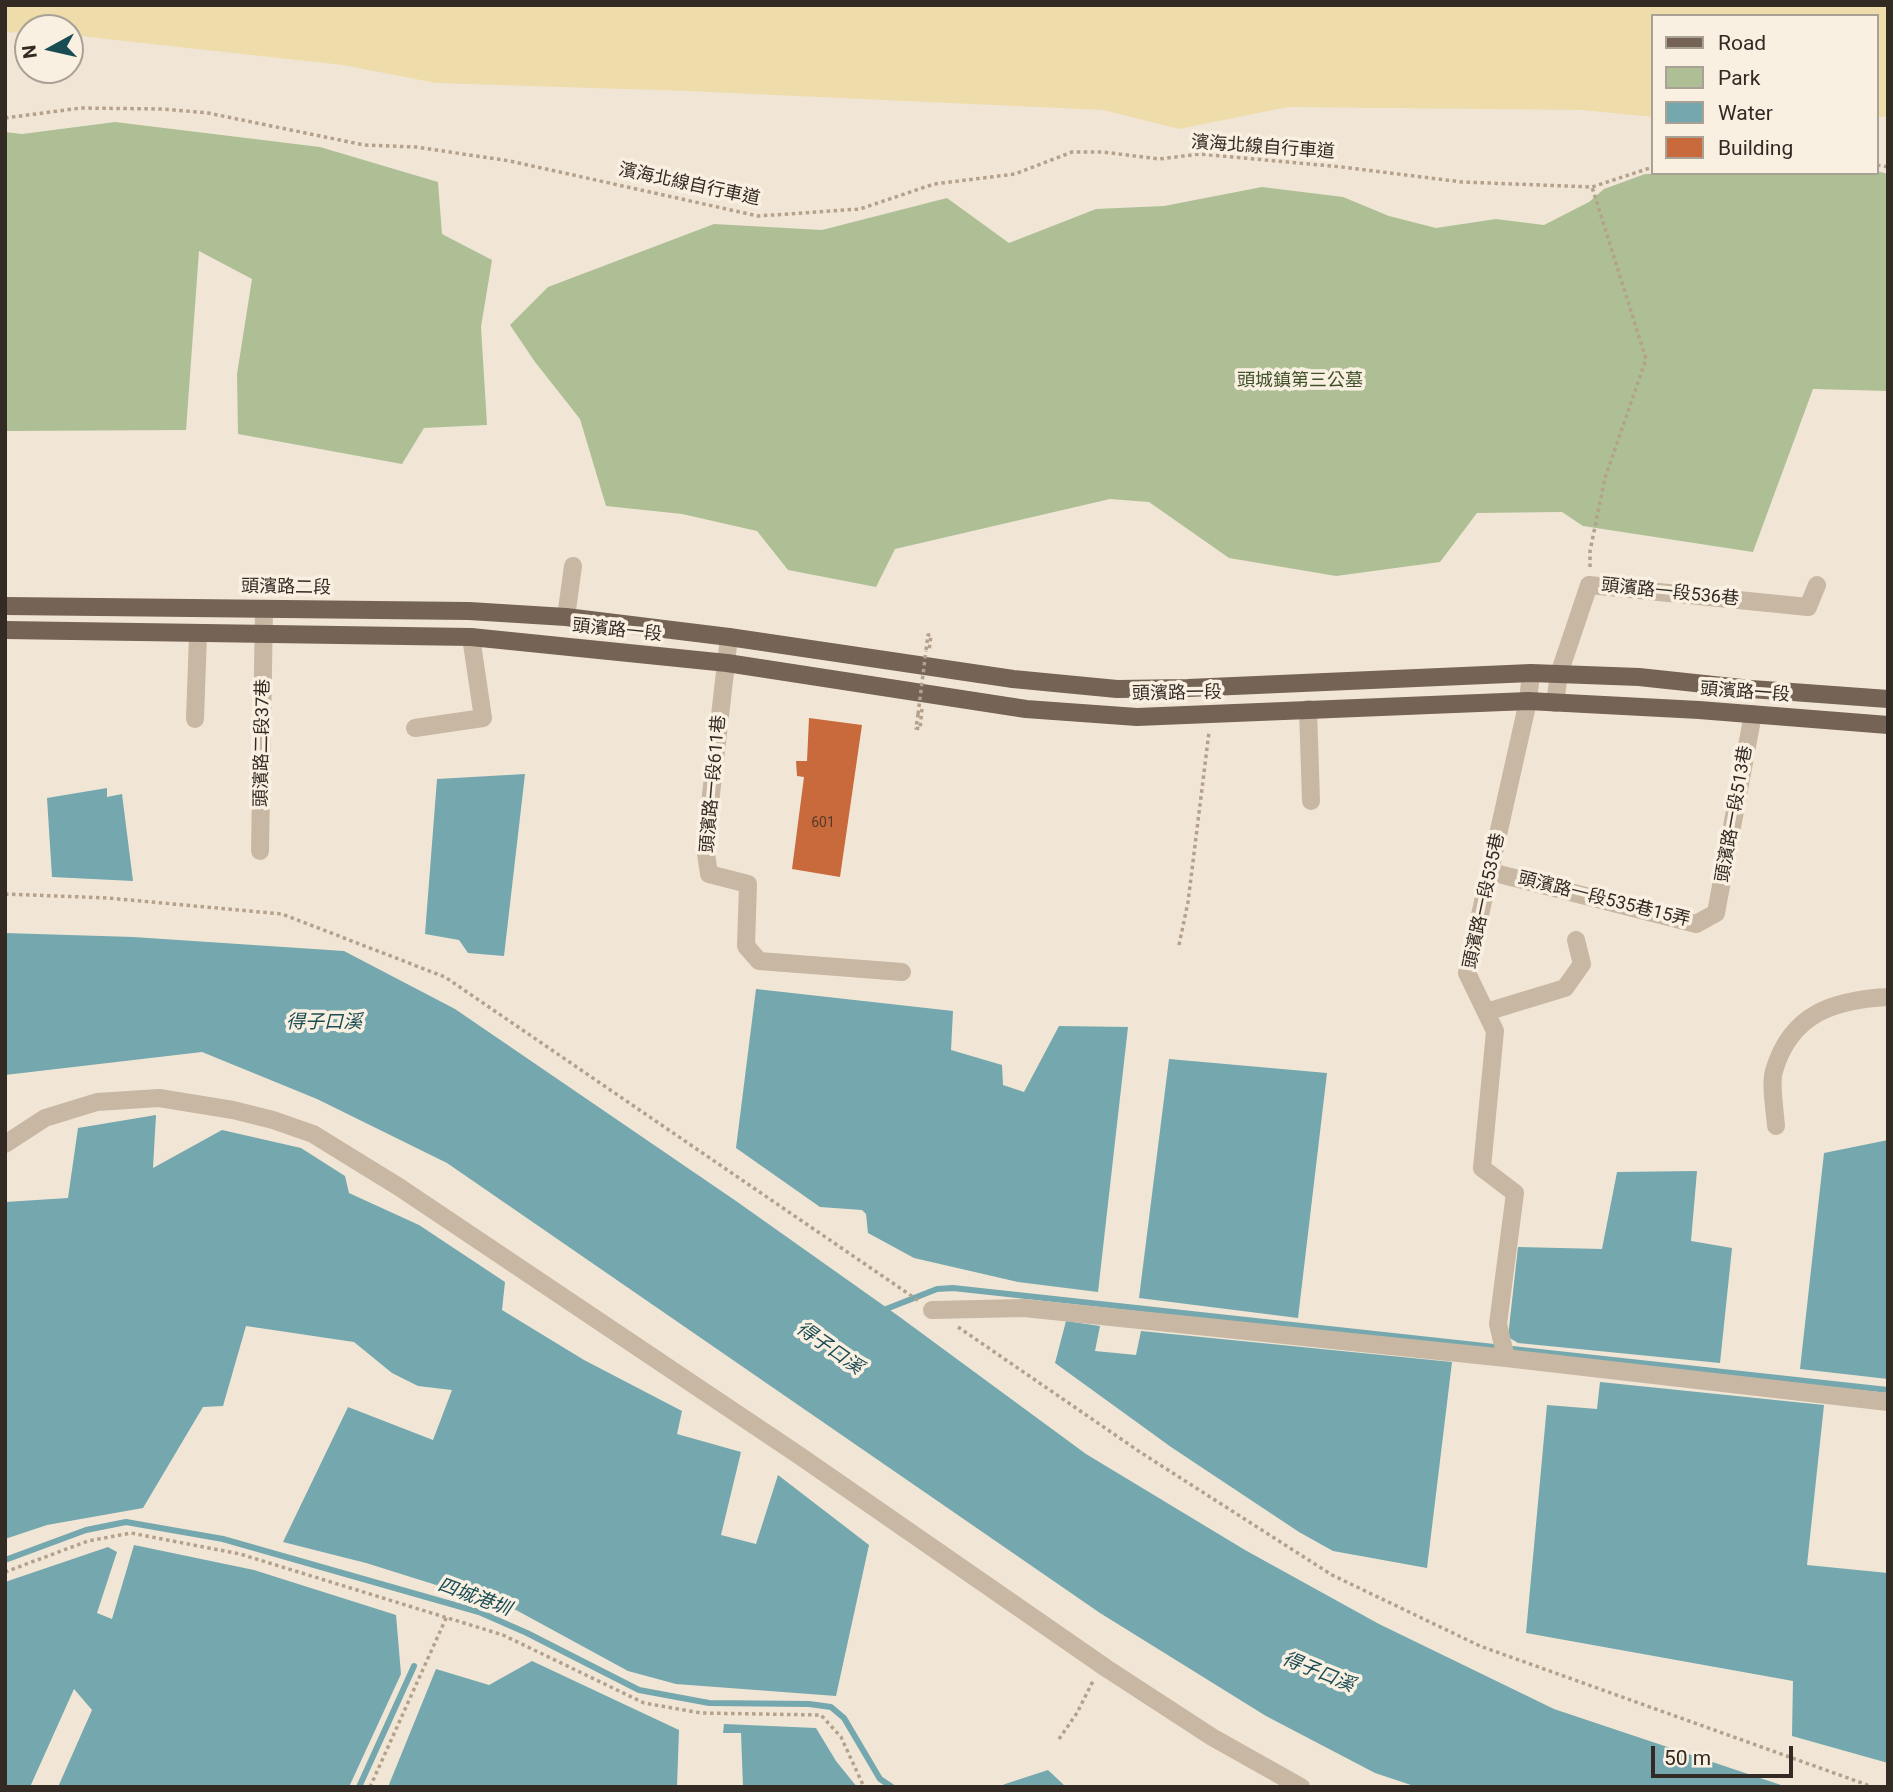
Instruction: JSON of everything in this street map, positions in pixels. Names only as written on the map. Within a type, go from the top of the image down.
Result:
[{"type":"main road","name":"頭濱路二段","points":[[5,606],[469,611],[566,617]]},
{"type":"main road","name":"頭濱路一段","points":[[566,617],[729,637],[1013,679],[1117,689],[1531,673],[1639,677],[1888,699]]},
{"type":"main road","points":[[5,630],[198,635],[471,637]]},
{"type":"main road","name":"頭濱路一段","points":[[471,637],[727,663],[1026,709],[1137,717],[1528,701],[1888,725]]},
{"type":"main road","points":[[812,676],[815,650]]},
{"type":"main road","points":[[873,685],[878,660]]},
{"type":"lane","points":[[566,617],[573,566]]},
{"type":"lane","name":"頭濱路一段536巷","points":[[1555,702],[1559,674],[1588,585],[1808,607],[1817,586]]},
{"type":"lane","name":"頭濱路二段37巷","points":[[260,851],[264,609]]},
{"type":"lane","points":[[195,719],[198,635]]},
{"type":"lane","points":[[415,728],[483,718],[471,637]]},
{"type":"lane","name":"頭濱路一段611巷","points":[[729,637],[705,847],[709,874],[748,884],[746,946],[758,961],[902,972]]},
{"type":"lane","name":"頭濱路一段535巷","points":[[1506,1358],[1498,1324],[1515,1193],[1482,1168],[1495,1031],[1467,972],[1528,701],[1531,673]]},
{"type":"lane","points":[[1308,709],[1311,801]]},
{"type":"lane","name":"頭濱路一段513巷","points":[[1716,913],[1753,715]]},
{"type":"lane","name":"頭濱路一段535巷15弄","points":[[1491,872],[1696,924],[1716,913]]},
{"type":"lane","points":[[1486,1012],[1565,988],[1582,964],[1576,940]]},
{"type":"lane","points":[[1776,1126],[1774,1073],[1793,1032],[1825,1008],[1855,999],[1888,997]]},
{"type":"lane","points":[[5,1144],[45,1118],[97,1102],[159,1098],[272,1120],[313,1134],[399,1187],[789,1448],[1106,1668],[1212,1737],[1301,1787]]},
{"type":"lane","points":[[932,1310],[1024,1308],[1506,1358],[1888,1402]]},
{"type":"path","name":"濱海北線自行車道","points":[[5,118],[80,108],[163,109],[208,113],[364,145],[416,147],[510,161],[758,216],[860,209],[934,184],[1015,174],[1072,152],[1103,152],[1159,159],[1199,154],[1462,182],[1592,187],[1652,167]]},
{"type":"path","points":[[1588,585],[1590,551],[1605,478],[1646,359],[1592,187]]},
{"type":"path","points":[[919,716],[928,650]]},
{"type":"path","points":[[1179,945],[1188,902],[1211,716]]},
{"type":"path","points":[[5,1572],[88,1541],[131,1533],[240,1554],[503,1635],[644,1703],[701,1713],[821,1715],[841,1737],[864,1787]]},
{"type":"path","points":[[370,1787],[447,1616]]},
{"type":"path","points":[[1059,1739],[1077,1713],[1091,1683],[1106,1668]]},
{"type":"green space","points":[[115,122],[320,147],[438,182],[442,234],[492,260],[481,327],[487,425],[424,428],[402,464],[238,434],[237,374],[252,279],[199,251],[186,430],[5,431],[5,132],[22,134]]},
{"type":"green space","name":"頭城鎮第三公墓","points":[[1879,172],[1888,174],[1888,391],[1813,389],[1753,552],[1583,526],[1562,512],[1477,513],[1440,562],[1336,576],[1229,558],[1149,502],[1110,499],[895,549],[876,587],[788,570],[757,531],[682,514],[606,506],[580,419],[510,325],[548,287],[714,224],[822,230],[947,198],[1009,243],[1096,209],[1164,206],[1262,187],[1343,197],[1389,216],[1436,228],[1496,219],[1544,225],[1589,202],[1604,189],[1645,174],[1879,175]]},
{"type":"sand","points":[[5,5],[1888,5],[1888,117],[1879,117],[1879,14],[1652,14],[1652,117],[1582,110],[1288,107],[1179,129],[1103,110],[688,91],[436,83],[343,65],[84,37],[84,14],[14,14],[14,32],[5,32]]},
{"type":"water","points":[[525,774],[504,956],[468,953],[459,940],[425,934],[437,779]]},
{"type":"water","points":[[107,788],[107,797],[122,794],[133,881],[52,877],[47,798]]},
{"type":"water","name":"得子口溪","points":[[5,933],[133,937],[344,951],[455,1009],[736,1201],[1086,1454],[1245,1550],[1379,1624],[1554,1709],[1787,1787],[1417,1787],[1375,1773],[1266,1716],[1100,1613],[447,1163],[317,1099],[202,1052],[5,1075]]},
{"type":"water","points":[[756,989],[953,1011],[951,1050],[1002,1065],[1003,1085],[1024,1092],[1059,1026],[1128,1027],[1098,1292],[1018,1282],[914,1258],[868,1233],[866,1214],[862,1210],[820,1207],[736,1148]]},
{"type":"water","points":[[1169,1059],[1327,1073],[1298,1318],[1139,1298]]},
{"type":"water","points":[[156,1115],[153,1168],[222,1130],[301,1148],[345,1176],[349,1193],[419,1225],[505,1282],[502,1310],[584,1360],[682,1411],[677,1434],[741,1452],[721,1535],[756,1544],[778,1475],[869,1545],[836,1696],[676,1684],[628,1671],[516,1610],[366,1563],[283,1542],[348,1407],[433,1440],[452,1390],[418,1386],[392,1373],[354,1342],[246,1326],[223,1406],[203,1407],[143,1508],[47,1525],[5,1539],[5,1202],[68,1198],[78,1128]]},
{"type":"water","points":[[1888,1140],[1888,1379],[1800,1369],[1824,1153]]},
{"type":"water","points":[[1697,1171],[1691,1241],[1732,1248],[1720,1363],[1518,1343],[1508,1337],[1518,1247],[1602,1249],[1617,1172]]},
{"type":"water","points":[[1066,1321],[1100,1326],[1095,1351],[1136,1355],[1141,1331],[1452,1362],[1427,1568],[1333,1551],[1299,1532],[1171,1447],[1055,1363]]},
{"type":"water","points":[[1600,1382],[1824,1405],[1807,1565],[1888,1573],[1888,1763],[1792,1736],[1793,1681],[1526,1633],[1547,1405],[1597,1409]]},
{"type":"water","points":[[134,1545],[254,1570],[396,1615],[401,1674],[349,1787],[58,1787],[92,1710],[74,1689],[30,1787],[5,1787],[5,1582],[108,1547],[117,1552],[97,1613],[112,1619]]},
{"type":"water","points":[[532,1661],[679,1730],[677,1787],[388,1787],[436,1669],[489,1685]]},
{"type":"water","points":[[724,1724],[816,1728],[836,1761],[857,1787],[743,1787],[741,1733],[723,1733]]},
{"type":"water","points":[[1048,1770],[1066,1787],[999,1787],[1005,1784]]},
{"type":"building","points":[[809,718],[862,725],[840,877],[792,869],[804,777],[797,776],[796,761],[807,761]]},
{"type":"waterway","points":[[881,1311],[937,1289],[953,1288],[1888,1390]]},
{"type":"waterway","name":"四城港圳","points":[[5,1560],[86,1530],[126,1522],[223,1539],[479,1612],[527,1633],[639,1690],[709,1703],[809,1704],[831,1707],[844,1718],[880,1779],[892,1787]]},
{"type":"waterway","points":[[359,1787],[414,1666]]}]
